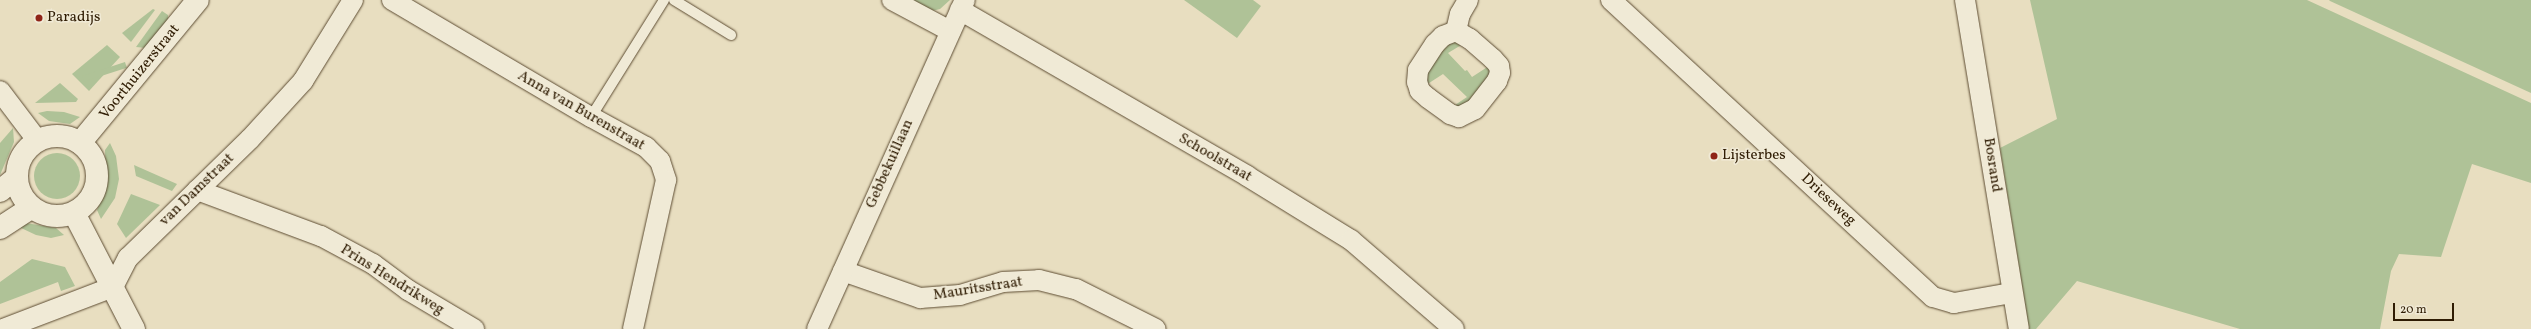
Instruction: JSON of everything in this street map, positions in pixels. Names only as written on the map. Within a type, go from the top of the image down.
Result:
[{"type":"main road","name":"Voorthuizerstraat","points":[[80,143],[198,0]]},
{"type":"main road","points":[[59,135],[80,143],[92,155],[97,177],[96,188],[88,202],[74,213],[60,217],[44,215],[31,208],[18,189],[8,184],[22,156],[37,140],[59,135]]},
{"type":"main road","points":[[0,228],[31,208]]},
{"type":"main road","points":[[74,213],[134,329]]},
{"type":"street","name":"van Damstraat","points":[[113,287],[128,258],[250,139],[303,81],[354,0]]},
{"type":"street","name":"Anna van Burenstraat","points":[[392,0],[591,118],[646,147],[660,162],[666,180],[633,329]]},
{"type":"street","points":[[892,0],[950,32]]},
{"type":"street","points":[[1456,31],[1460,14],[1468,0]]},
{"type":"street","name":"Drieseweg","points":[[1611,0],[1933,297],[1954,303],[2012,293]]},
{"type":"street","name":"Bosrand","points":[[1965,0],[2019,329]]},
{"type":"street","name":"Gebbekuillaan","points":[[816,329],[963,5]]},
{"type":"street","name":"Schoolstraat","points":[[963,5],[1248,176],[1351,240],[1454,329]]},
{"type":"street","points":[[0,91],[37,140]]},
{"type":"street","name":"Prins Hendrikweg","points":[[197,190],[321,236],[373,264],[408,290],[474,329]]},
{"type":"street","name":"Mauritsstraat","points":[[843,271],[920,298],[960,294],[1003,282],[1039,280],[1076,289],[1156,329]]},
{"type":"street","points":[[3,329],[113,287]]},
{"type":"lane","points":[[591,118],[664,0]]},
{"type":"lane","points":[[674,0],[731,35]]},
{"type":"green space","points":[[910,0],[950,0],[940,9],[932,11]]},
{"type":"green space","points":[[1184,0],[1253,0],[1261,6],[1237,38]]},
{"type":"green space","points":[[2030,0],[2307,0],[2531,103],[2531,183],[2472,164],[2441,257],[2399,254],[2391,271],[2380,329],[2240,329],[2077,281],[2036,329],[2029,329],[2000,148],[2057,119]]},
{"type":"green space","points":[[2329,0],[2531,0],[2531,93],[2330,1]]},
{"type":"green space","points":[[153,9],[155,10],[131,42],[122,33]]},
{"type":"green space","points":[[162,11],[168,15],[168,20],[146,48],[136,47]]},
{"type":"green space","points":[[1452,40],[1463,44],[1448,53],[1465,71],[1467,70],[1472,77],[1489,66],[1491,74],[1465,106],[1452,107],[1467,97],[1443,74],[1426,85],[1425,72]]},
{"type":"green space","points":[[107,45],[120,57],[89,91],[72,74]]},
{"type":"green space","points":[[125,62],[127,68],[84,82],[82,76]]},
{"type":"green space","points":[[60,83],[78,99],[76,102],[35,103]]},
{"type":"green space","points":[[47,111],[64,112],[80,117],[70,124],[49,121],[38,113]]},
{"type":"green space","points":[[13,128],[14,142],[0,175],[0,143]]},
{"type":"green space","points":[[110,143],[116,156],[119,179],[115,198],[101,219],[97,210],[106,186],[105,150]]},
{"type":"green space","points":[[62,153],[74,159],[79,167],[79,185],[74,193],[66,198],[52,199],[40,193],[35,185],[34,171],[40,159],[48,154]]},
{"type":"green space","points":[[134,165],[177,184],[172,191],[136,176]]},
{"type":"green space","points":[[131,194],[160,205],[126,238],[117,224]]},
{"type":"green space","points":[[26,223],[56,228],[64,235],[51,238],[36,235],[19,227]]},
{"type":"green space","points":[[32,259],[65,267],[75,286],[61,291],[58,282],[0,304],[0,282]]},
{"type":"place","name":"Paradijs","points":[[39,18]]},
{"type":"place","name":"Lijsterbes","points":[[1714,156]]}]
